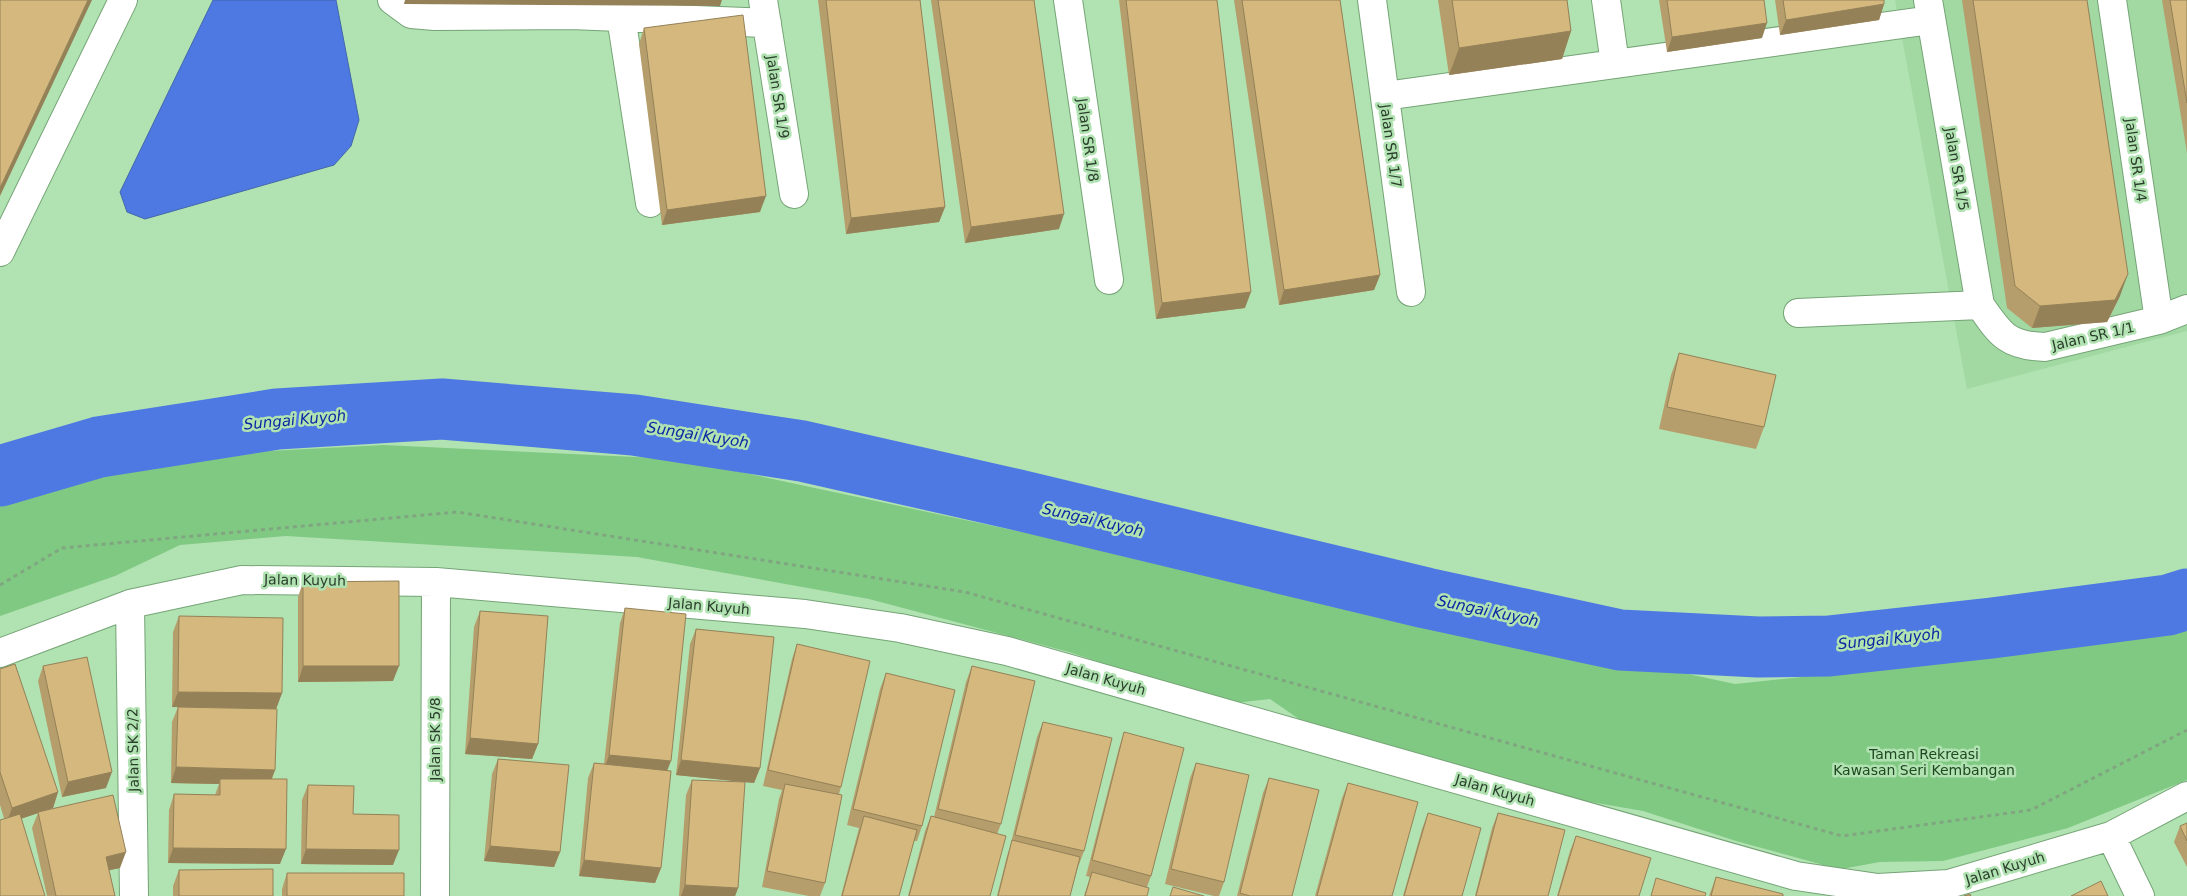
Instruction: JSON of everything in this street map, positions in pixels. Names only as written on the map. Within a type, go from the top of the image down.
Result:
[{"type":"street","points":[[0,252],[123,0]]},
{"type":"street","points":[[392,0],[411,14],[435,16],[571,15],[621,17],[765,12]]},
{"type":"street","name":"Jalan SR 1/8","points":[[1068,0],[1109,280]]},
{"type":"street","name":"Jalan SR 1/7","points":[[1372,0],[1411,292]]},
{"type":"street","points":[[1606,0],[1616,64]]},
{"type":"street","name":"Jalan SR 1/4","points":[[2112,0],[2159,320]]},
{"type":"street","points":[[1385,96],[1616,64],[1930,10]]},
{"type":"street","name":"Jalan SR 1/5","points":[[1930,10],[1980,305],[1999,334]]},
{"type":"street","name":"Jalan SR 1/9","points":[[765,12],[794,194]]},
{"type":"street","points":[[621,17],[650,203]]},
{"type":"street","points":[[1798,313],[1980,305]]},
{"type":"street","name":"Jalan SR 1/1","points":[[1999,334],[2029,347],[2045,347],[2159,320],[2187,309]]},
{"type":"street","name":"Jalan Kuyuh","points":[[0,653],[130,604],[242,580],[436,582],[805,614],[900,628],[1007,651],[1805,877],[1878,888],[1949,884],[2111,836],[2187,796]]},
{"type":"street","name":"Jalan SK 5/8","points":[[435,896],[436,582]]},
{"type":"street","name":"Jalan SK 2/2","points":[[130,604],[134,896]]},
{"type":"street","points":[[2111,836],[2140,896]]},
{"type":"shaded area","points":[[1895,0],[2187,0],[2187,331],[1967,389]]},
{"type":"green space","name":"Taman Rekreasi Kawasan Seri Kembangan","points":[[384,445],[679,459],[1735,684],[2037,652],[2187,613],[2187,780],[2068,828],[1943,861],[1880,862],[1836,870],[1736,841],[1643,811],[1498,786],[1325,737],[1270,699],[1226,704],[1069,652],[869,599],[637,557],[286,536],[180,545],[115,576],[0,616],[0,499],[138,458]]},
{"type":"water","points":[[213,0],[336,0],[359,120],[351,146],[334,165],[145,219],[127,212],[120,192]]},
{"type":"building","points":[[0,0],[88,0],[0,188]]},
{"type":"building","points":[[826,0],[920,0],[945,207],[851,218]]},
{"type":"building","points":[[938,0],[1034,0],[1064,214],[971,227]]},
{"type":"building","points":[[1126,0],[1217,0],[1251,292],[1162,303]]},
{"type":"building","points":[[1242,0],[1340,0],[1380,275],[1284,290]]},
{"type":"building","points":[[1452,0],[1567,0],[1571,31],[1459,48]]},
{"type":"building","points":[[1667,0],[1764,0],[1767,23],[1672,37]]},
{"type":"building","points":[[1783,0],[1884,0],[1884,4],[1786,20]]},
{"type":"building","points":[[1973,0],[2087,0],[2128,274],[2115,300],[2040,306],[2015,286]]},
{"type":"building","points":[[2170,0],[2187,0],[2187,103]]},
{"type":"building","points":[[743,15],[766,196],[667,210],[644,28]]},
{"type":"building","points":[[1679,353],[1776,375],[1764,427],[1667,407]]},
{"type":"building","points":[[399,581],[399,666],[303,666],[303,582]]},
{"type":"building","points":[[625,608],[686,614],[671,761],[609,755]]},
{"type":"building","points":[[480,611],[548,616],[538,744],[470,738]]},
{"type":"building","points":[[179,616],[283,618],[282,693],[178,692]]},
{"type":"building","points":[[696,629],[774,637],[760,768],[681,760]]},
{"type":"building","points":[[797,644],[870,661],[841,787],[768,770]]},
{"type":"building","points":[[87,657],[112,772],[68,782],[43,666]]},
{"type":"building","points":[[15,664],[58,792],[12,808],[0,772],[0,669]]},
{"type":"building","points":[[972,666],[1035,681],[1001,824],[938,809]]},
{"type":"building","points":[[886,673],[955,690],[922,826],[853,809]]},
{"type":"building","points":[[178,707],[277,709],[275,770],[176,767]]},
{"type":"building","points":[[1043,722],[1112,738],[1084,851],[1015,835]]},
{"type":"building","points":[[1124,732],[1184,748],[1151,876],[1092,860]]},
{"type":"building","points":[[498,759],[569,765],[560,852],[490,846]]},
{"type":"building","points":[[594,763],[671,771],[661,868],[584,860]]},
{"type":"building","points":[[1196,763],[1249,775],[1224,882],[1171,869]]},
{"type":"building","points":[[1269,778],[1319,790],[1292,896],[1250,896],[1240,893]]},
{"type":"building","points":[[220,779],[287,779],[286,849],[173,848],[174,794],[220,795]]},
{"type":"building","points":[[692,780],[745,782],[738,888],[685,885]]},
{"type":"building","points":[[1348,783],[1418,802],[1392,896],[1317,896]]},
{"type":"building","points":[[785,784],[842,795],[825,883],[767,871]]},
{"type":"building","points":[[308,785],[354,786],[353,814],[399,815],[399,850],[306,849]]},
{"type":"building","points":[[113,795],[126,852],[106,857],[115,896],[56,896],[38,812]]},
{"type":"building","points":[[1428,813],[1481,828],[1462,896],[1404,896]]},
{"type":"building","points":[[1498,813],[1565,830],[1548,896],[1476,896]]},
{"type":"building","points":[[20,814],[45,896],[0,896],[0,820]]},
{"type":"building","points":[[864,816],[917,830],[899,896],[842,896]]},
{"type":"building","points":[[931,816],[1006,836],[990,896],[909,896]]},
{"type":"building","points":[[2187,823],[2187,841],[2180,826]]},
{"type":"building","points":[[1576,836],[1651,858],[1639,896],[1558,896]]},
{"type":"building","points":[[1012,840],[1080,857],[1070,896],[998,896]]},
{"type":"building","points":[[273,869],[273,896],[179,896],[179,870]]},
{"type":"building","points":[[1092,872],[1149,888],[1147,896],[1085,896]]},
{"type":"building","points":[[287,873],[404,873],[404,896],[287,896]]},
{"type":"building","points":[[1716,877],[1783,894],[1783,896],[1711,896]]},
{"type":"building","points":[[1656,878],[1706,893],[1705,896],[1651,896]]},
{"type":"building","points":[[2101,881],[2108,896],[2071,896]]},
{"type":"building","points":[[1173,887],[1204,896],[1170,896]]},
{"type":"waterway","name":"Sungai Kuyoh","points":[[0,476],[99,447],[277,419],[442,409],[634,425],[802,451],[1014,499],[1426,598],[1620,640],[1758,647],[1829,646],[1992,628],[2168,605],[2187,599]]}]
